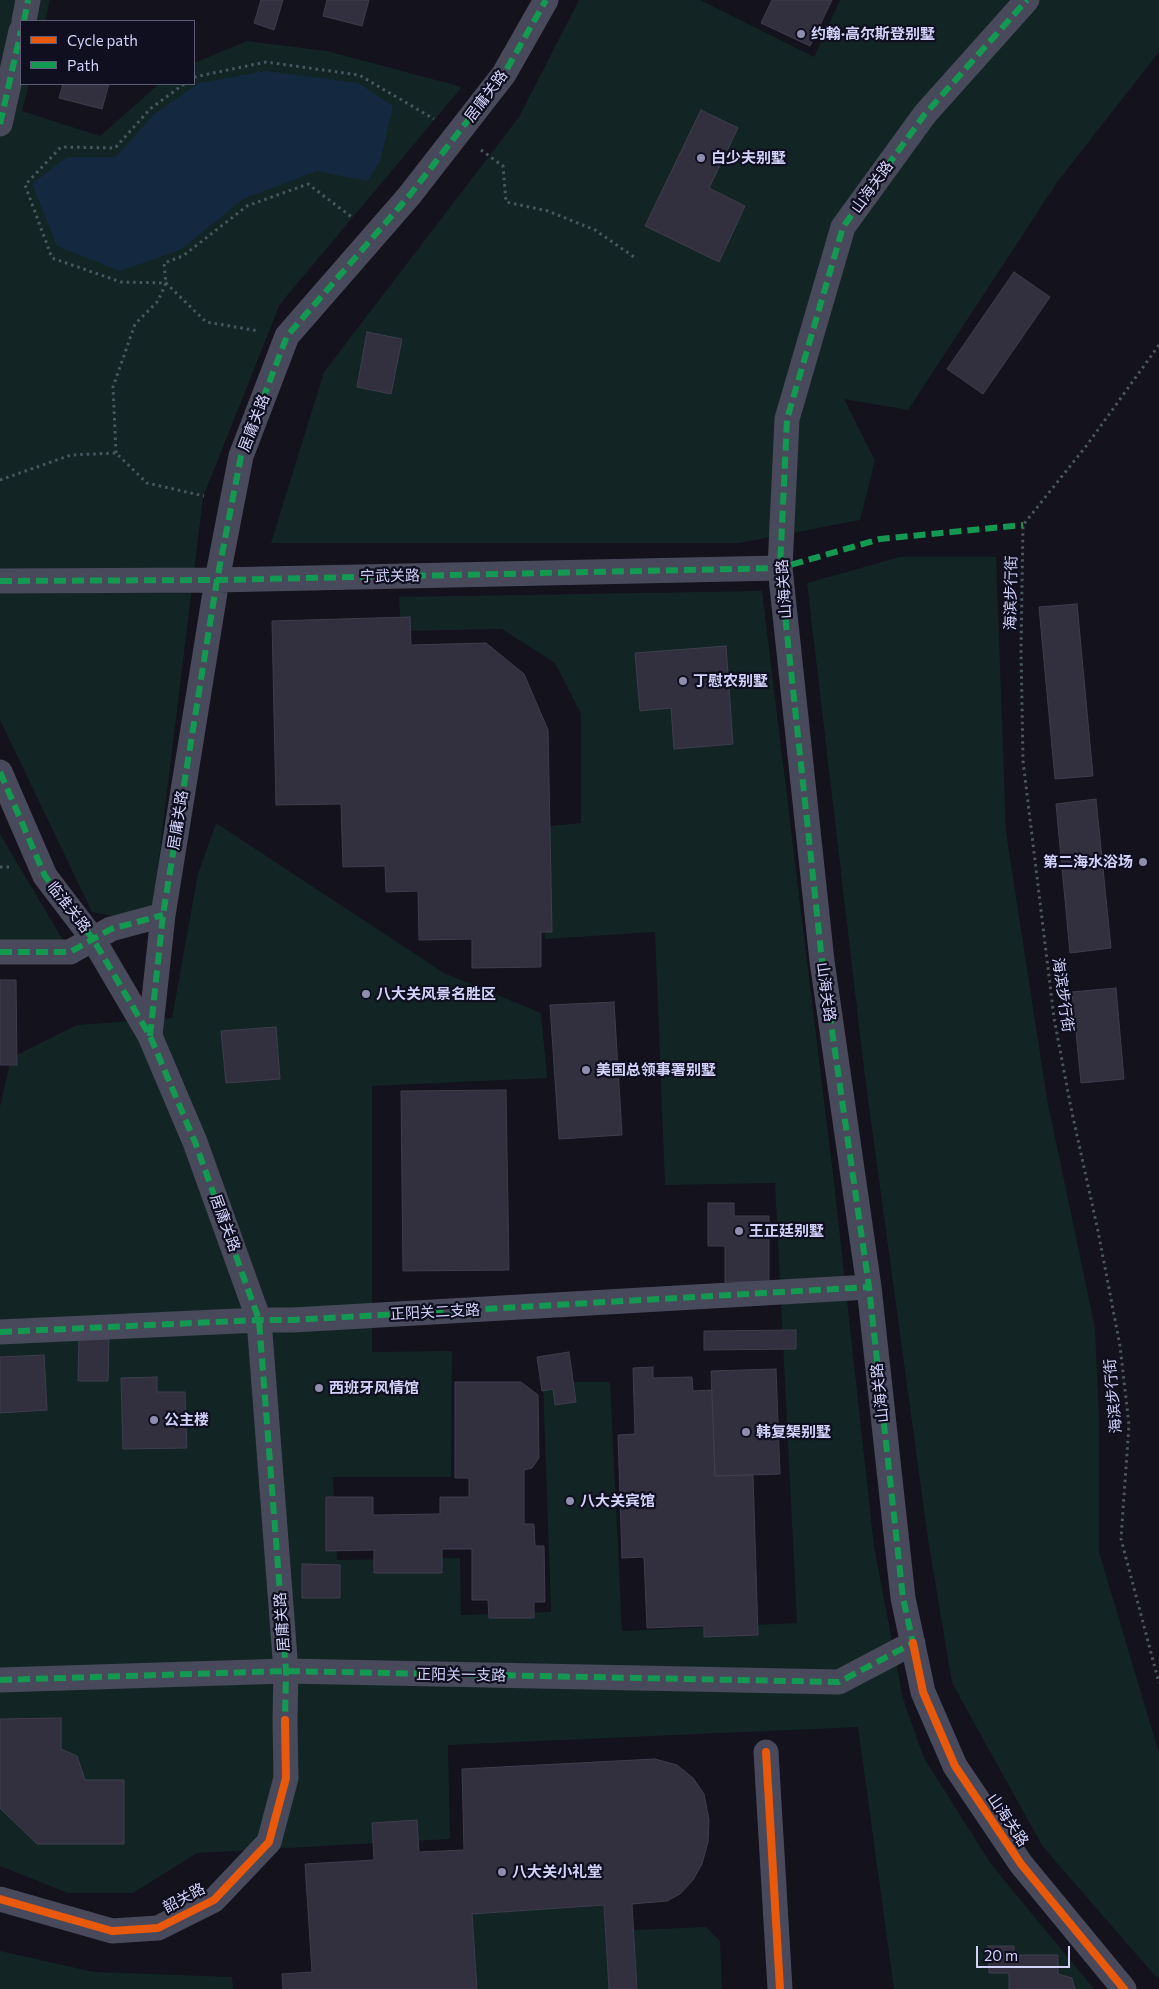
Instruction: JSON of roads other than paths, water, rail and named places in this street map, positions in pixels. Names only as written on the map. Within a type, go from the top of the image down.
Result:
[{"type":"street","points":[[24,20],[28,0]]},
{"type":"street","name":"居庸关路","points":[[285,1720],[286,1671],[259,1320],[195,1142],[150,1036],[163,915],[217,580],[241,456],[287,336],[409,196],[504,74],[546,0]]},
{"type":"street","name":"山海关路","points":[[1027,0],[925,114],[843,227],[787,419],[780,568],[822,962],[869,1287],[903,1598],[923,1692],[956,1766],[1021,1864],[1124,1989]]},
{"type":"street","points":[[0,124],[20,35]]},
{"type":"street","name":"宁武关路","points":[[0,581],[217,580],[780,568]]},
{"type":"street","name":"临淮关路","points":[[0,772],[45,876],[93,939],[150,1036]]},
{"type":"street","points":[[0,952],[70,952],[111,929],[163,915]]},
{"type":"street","name":"正阳关二支路","points":[[0,1332],[293,1320],[869,1287]]},
{"type":"street","name":"正阳关一支路","points":[[0,1680],[286,1671],[839,1682],[913,1644]]},
{"type":"street","name":"韶关路","points":[[0,1899],[112,1931],[158,1928],[214,1900],[269,1842],[286,1778],[285,1720]]},
{"type":"street","points":[[766,1752],[780,1989]]},
{"type":"water","points":[[266,71],[358,83],[393,106],[380,161],[367,181],[317,171],[243,199],[180,250],[120,271],[57,246],[32,184],[67,157],[116,157],[154,114],[199,83]]},
{"type":"place","name":"约翰·高尔斯登别墅","points":[[801,34]]},
{"type":"place","name":"白少夫别墅","points":[[701,158]]},
{"type":"place","name":"丁慰农别墅","points":[[683,681]]},
{"type":"place","name":"第二海水浴场","points":[[1143,862]]},
{"type":"place","name":"八大关风景名胜区","points":[[366,994]]},
{"type":"place","name":"美国总领事署别墅","points":[[586,1070]]},
{"type":"place","name":"王正廷别墅","points":[[739,1231]]},
{"type":"place","name":"西班牙风情馆","points":[[319,1388]]},
{"type":"place","name":"公主楼","points":[[154,1420]]},
{"type":"place","name":"韩复榘别墅","points":[[746,1432]]},
{"type":"place","name":"八大关宾馆","points":[[570,1501]]},
{"type":"place","name":"八大关小礼堂","points":[[502,1872]]}]
